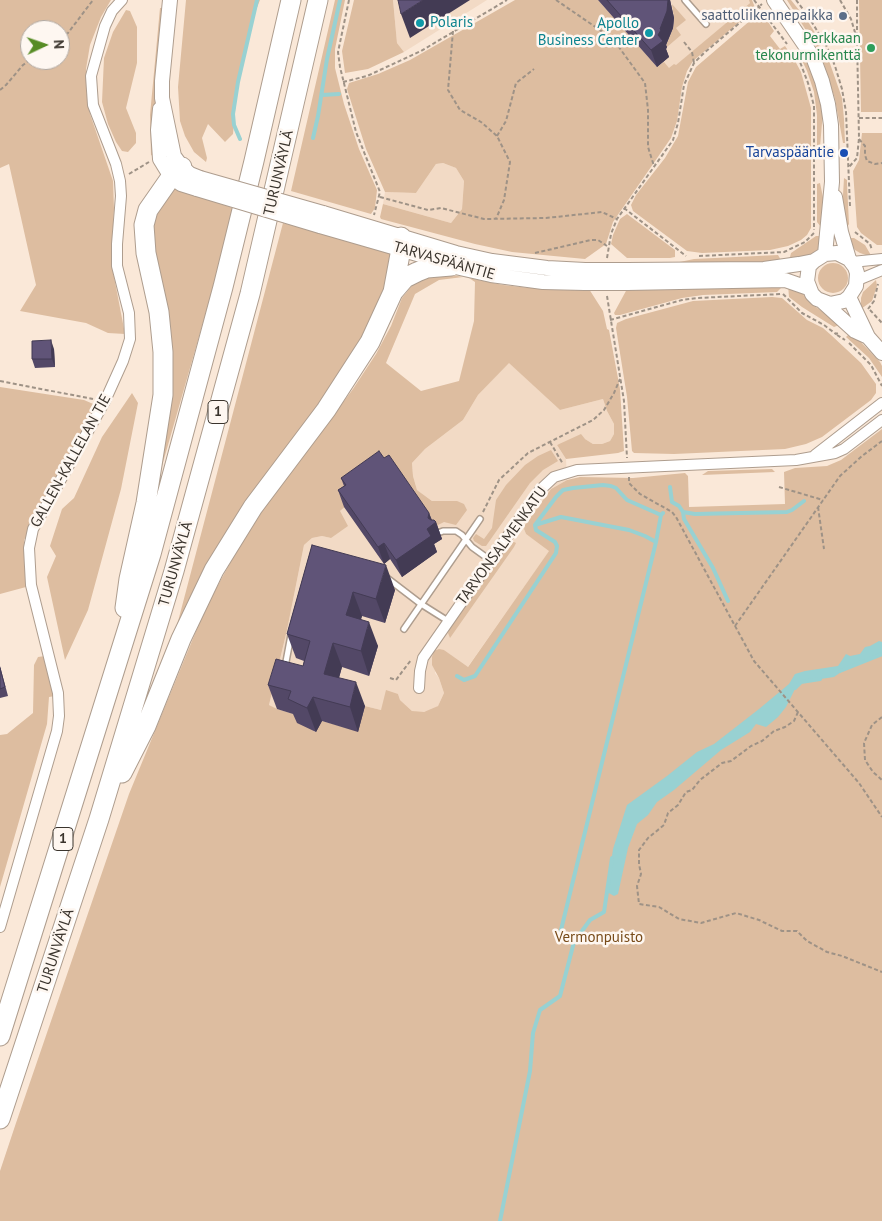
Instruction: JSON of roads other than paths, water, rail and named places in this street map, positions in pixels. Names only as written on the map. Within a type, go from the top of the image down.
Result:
[{"type":"highway","name":"TURUNVÄYLÄ","points":[[0,1036],[151,554],[223,287],[291,0]]},
{"type":"highway","name":"TURUNVÄYLÄ","points":[[0,1119],[100,819],[174,571],[247,304],[318,0]]},
{"type":"highway","points":[[116,668],[129,579],[146,503],[163,395],[163,352],[159,312],[146,253],[144,225],[148,210],[176,172]]},
{"type":"highway","points":[[100,819],[146,726],[180,639],[214,570],[253,507],[326,410],[354,368],[383,318],[393,292],[401,243]]},
{"type":"highway","points":[[393,292],[406,278],[417,272],[427,268],[450,266]]},
{"type":"main road","points":[[170,0],[162,98],[176,172]]},
{"type":"main road","points":[[769,2],[813,57],[822,81],[831,125],[832,182],[841,232],[850,260],[855,267],[858,280],[850,297],[837,303],[823,302]]},
{"type":"main road","name":"TARVASPÄÄNTIE","points":[[176,172],[190,174],[198,183],[401,243],[492,261],[547,268],[585,276]]},
{"type":"main road","points":[[832,182],[820,232],[819,257],[807,273],[808,288],[817,299],[855,330],[868,337]]},
{"type":"main road","name":"TARVASPÄÄNTIE","points":[[401,243],[450,266],[510,279],[543,282],[585,276],[627,276],[764,269],[785,266],[819,257]]},
{"type":"main road","points":[[819,257],[838,253],[850,260]]},
{"type":"main road","name":"TARVASPÄÄNTIE","points":[[785,266],[808,288]]},
{"type":"main road","points":[[850,297],[854,311],[863,324],[868,337],[882,353]]},
{"type":"street","name":"GALLEN-KALLELAN TIE","points":[[0,927],[58,730],[58,693],[31,585],[29,548],[33,529],[105,401],[123,360],[130,338],[129,313],[117,266],[117,244],[122,196],[120,181],[116,164],[93,105],[92,76],[105,26],[112,11],[122,0]]},
{"type":"street","points":[[850,260],[882,259]]},
{"type":"street","points":[[858,280],[882,270]]},
{"type":"street","name":"TARVONSALMENKATU","points":[[814,456],[882,402]]},
{"type":"street","name":"TARVONSALMENKATU","points":[[419,688],[423,658],[539,492],[554,477],[577,470],[778,462],[835,453],[844,449],[882,420]]},
{"type":"lane","points":[[685,0],[706,24]]},
{"type":"lane","points":[[404,629],[480,519]]},
{"type":"lane","points":[[438,534],[456,531],[472,547],[491,561]]},
{"type":"lane","points":[[382,574],[421,604],[448,621]]},
{"type":"lane","points":[[290,669],[284,667],[292,629]]},
{"type":"water","points":[[879,641],[882,642],[882,654],[844,670],[834,677],[801,682],[796,687],[786,707],[766,727],[756,724],[750,732],[721,750],[657,802],[648,815],[637,824],[628,848],[618,894],[614,896],[607,892],[613,849],[627,805],[697,752],[714,744],[759,709],[789,684],[795,674],[838,666],[846,654],[850,656],[860,654],[865,647]]},
{"type":"waterway","points":[[240,139],[234,125],[233,114],[238,82],[257,0]]},
{"type":"waterway","points":[[313,138],[340,0]]},
{"type":"waterway","points":[[322,95],[339,94]]},
{"type":"waterway","points":[[457,676],[464,680],[475,676],[556,553],[557,546],[555,542],[536,530],[535,525],[563,490],[603,485],[611,486],[616,488],[627,500],[661,515]]},
{"type":"waterway","points":[[670,487],[672,502]]},
{"type":"waterway","points":[[683,512],[695,514],[787,512],[804,501]]},
{"type":"waterway","points":[[672,502],[679,506],[683,512],[684,519],[713,568],[728,601]]},
{"type":"waterway","points":[[574,942],[563,940],[560,934],[663,513]]},
{"type":"waterway","points":[[535,525],[561,517],[629,530],[656,542]]},
{"type":"waterway","points":[[840,671],[882,654]]},
{"type":"waterway","points":[[795,688],[801,682],[820,679]]},
{"type":"waterway","points":[[500,1221],[530,1071],[533,1033],[540,1010],[560,996],[574,942],[590,920],[604,912],[612,858]]},
{"type":"place","name":"saattoliikennepaikka","points":[[843,16]]},
{"type":"place","name":"Polaris","points":[[420,23]]},
{"type":"place","name":"Apollo Business Center","points":[[649,33]]},
{"type":"place","name":"Perkkaan tekonurmikenttä","points":[[871,48]]},
{"type":"place","name":"Tarvaspääntie","points":[[844,153]]},
{"type":"park label","name":"Vermonpuisto","points":[[599,938]]}]
